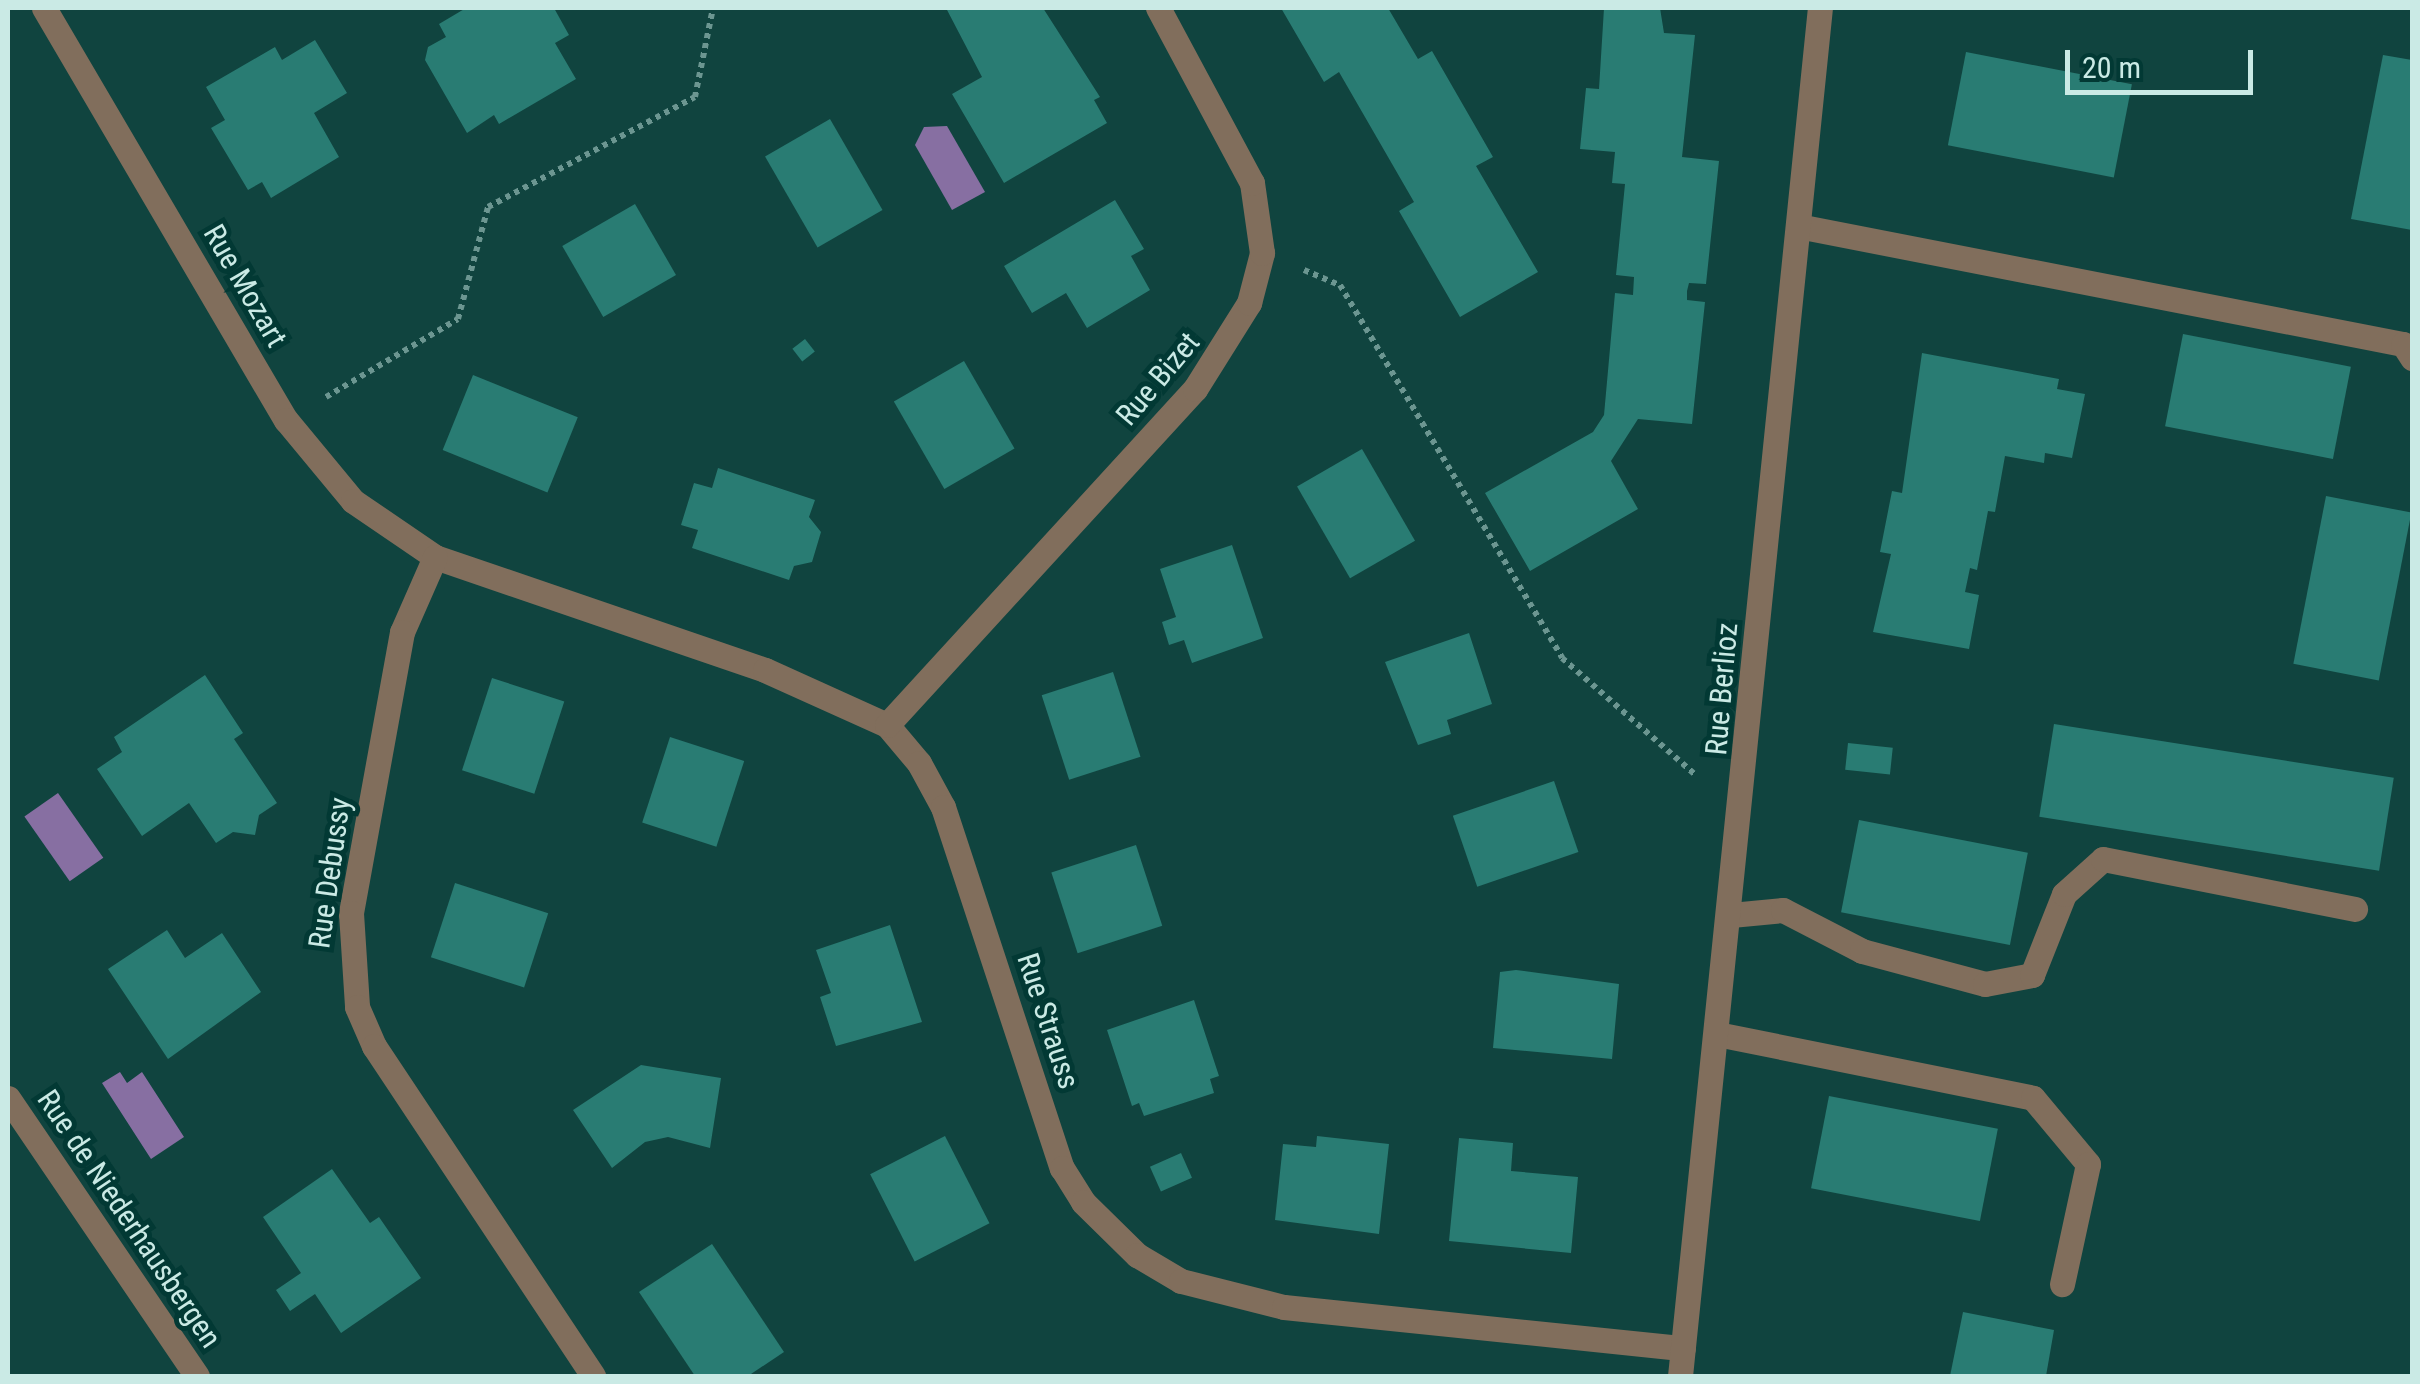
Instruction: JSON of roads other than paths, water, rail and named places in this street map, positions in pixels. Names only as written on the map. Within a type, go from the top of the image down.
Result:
[{"type":"street","name":"Rue Mozart","points":[[44,8],[286,420],[353,501],[435,557]]},
{"type":"street","name":"Rue Bizet","points":[[887,725],[1195,389],[1249,304],[1262,253],[1252,184],[1236,144],[1158,8]]},
{"type":"street","name":"Rue Berlioz","points":[[1680,1376],[1742,816],[1820,8]]},
{"type":"street","points":[[1798,226],[2403,344],[2412,358]]},
{"type":"street","name":"Rue Strauss","points":[[435,557],[764,670],[887,725],[919,763],[943,807],[1062,1168],[1083,1202],[1136,1255],[1181,1281],[1284,1307],[1684,1348]]},
{"type":"street","name":"Rue Debussy","points":[[435,557],[402,632],[351,913],[357,1007],[374,1046],[593,1376]]},
{"type":"street","points":[[1731,916],[1783,910],[1862,951],[1985,984],[2032,975],[2064,894],[2103,859],[2355,909]]},
{"type":"street","points":[[1717,1034],[2033,1098],[2088,1164],[2062,1284]]},
{"type":"street","name":"Rue de Niederhausbergen","points":[[8,1098],[197,1376]]}]
